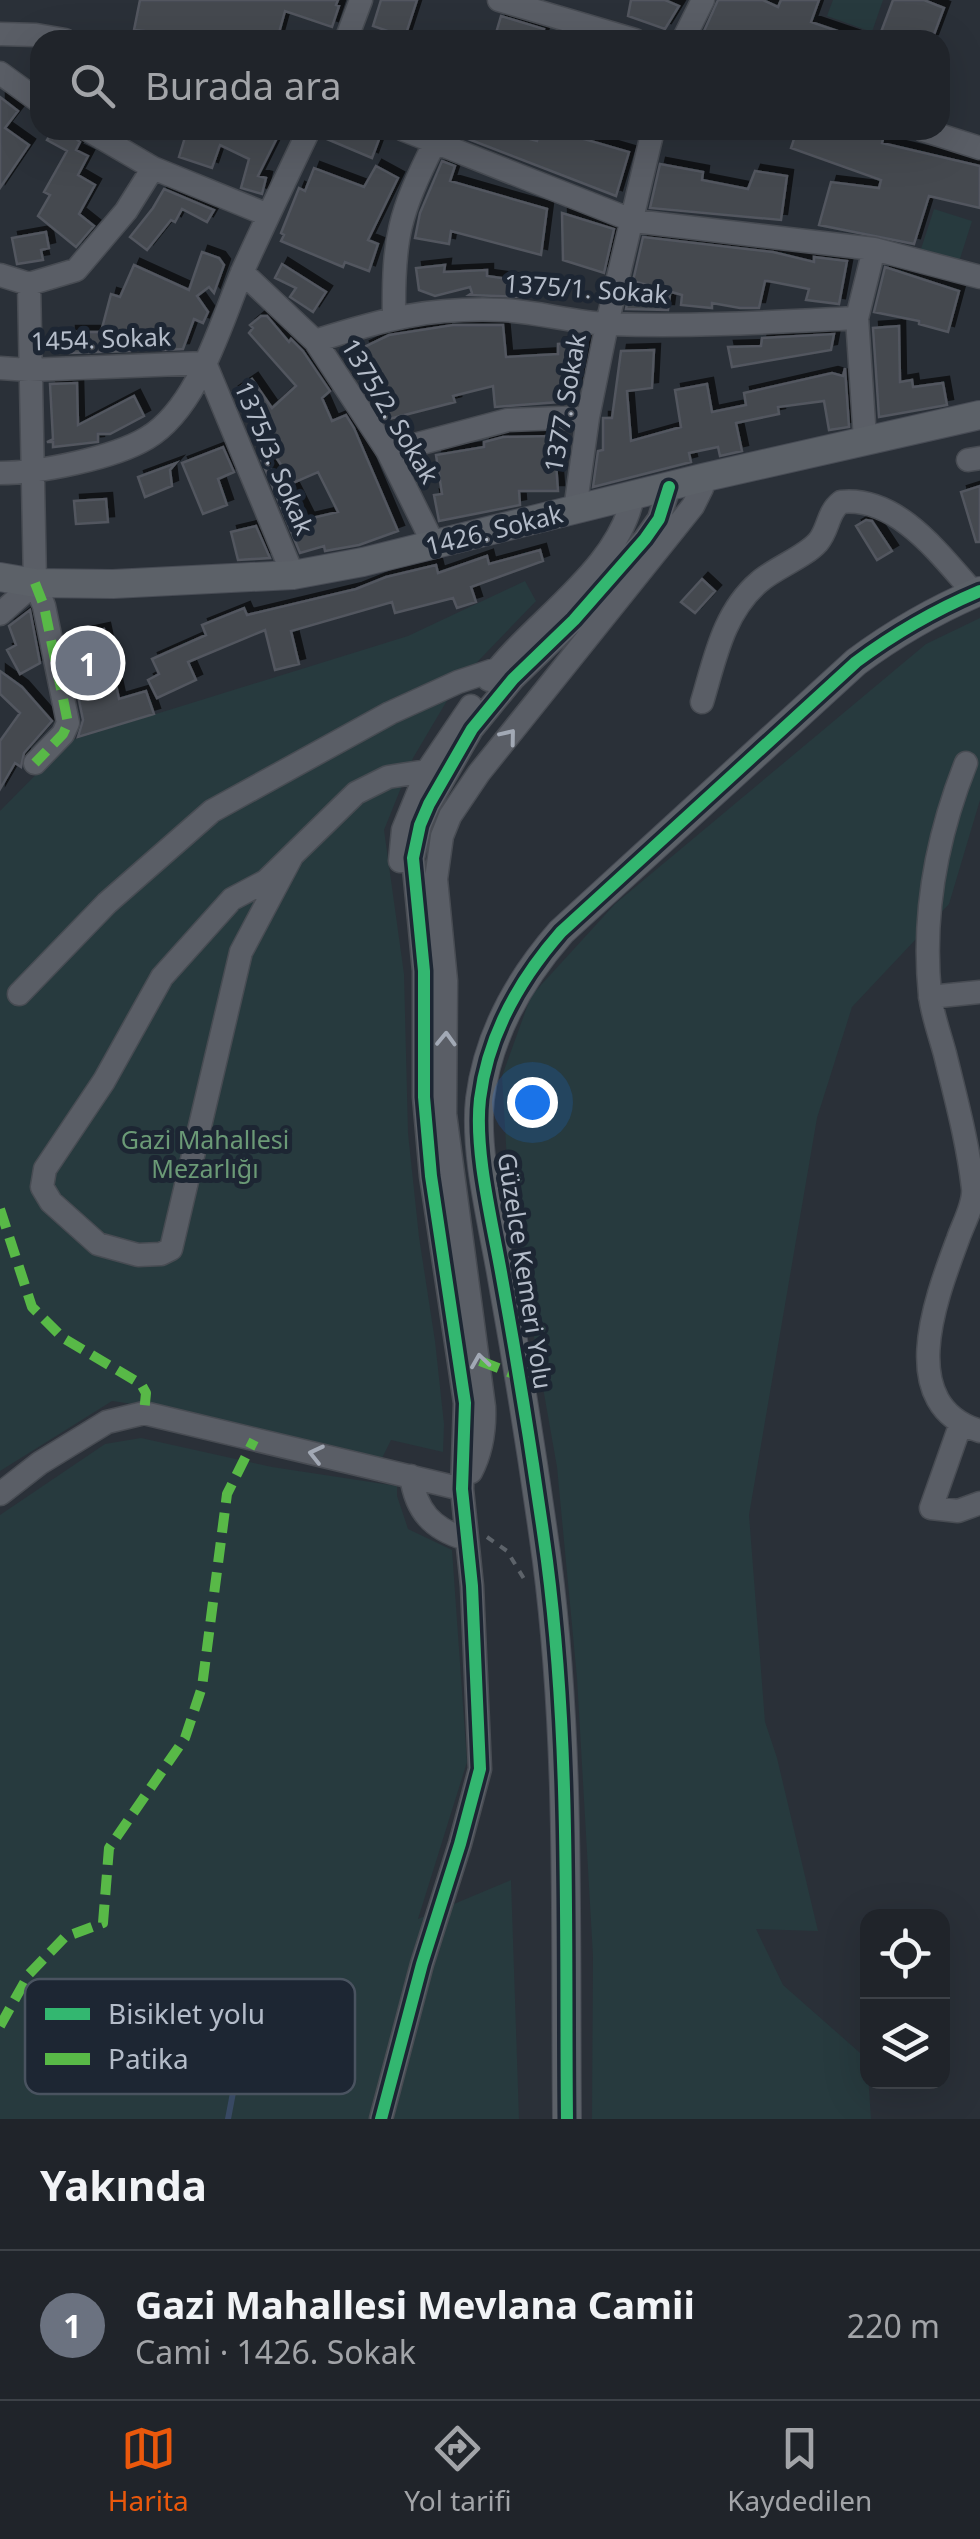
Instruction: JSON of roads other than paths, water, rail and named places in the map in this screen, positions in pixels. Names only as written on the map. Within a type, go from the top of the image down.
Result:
[{"type":"main road","name":"1426. Sokak","points":[[0,577],[35,583],[113,584],[293,574],[434,545],[980,414]]},
{"type":"main road","name":"Güzelce Kemeri Yolu","points":[[567,2119],[561,1684],[526,1416],[483,1172],[480,1100],[492,1050],[512,996],[531,966],[561,932],[856,662],[916,622],[977,592]]},
{"type":"street","points":[[350,30],[361,0]]},
{"type":"street","points":[[499,0],[600,30]]},
{"type":"street","points":[[688,30],[703,0]]},
{"type":"street","points":[[0,60],[6,35]]},
{"type":"street","points":[[0,73],[30,95]]},
{"type":"street","points":[[950,139],[980,148]]},
{"type":"street","points":[[105,140],[153,168],[268,216]]},
{"type":"street","points":[[0,473],[32,473],[113,451],[148,438],[180,408],[205,363],[303,140]]},
{"type":"street","points":[[425,140],[634,222],[874,248],[980,277]]},
{"type":"street","name":"1377. Sokak","points":[[575,510],[607,324],[651,140]]},
{"type":"street","points":[[394,316],[398,230],[407,198],[434,144]]},
{"type":"street","points":[[0,275],[29,284],[76,270],[126,210],[153,168]]},
{"type":"street","points":[[865,440],[857,318],[874,248]]},
{"type":"street","name":"1375/2. Sokak","points":[[242,272],[315,341],[388,452],[434,545]]},
{"type":"street","points":[[29,284],[35,583],[44,606],[68,723],[63,734],[35,763]]},
{"type":"street","name":"1375/1. Sokak","points":[[315,341],[394,316],[437,310],[506,310],[607,324],[857,318]]},
{"type":"street","name":"1454. Sokak","points":[[0,368],[205,363]]},
{"type":"street","name":"1375/3. Sokak","points":[[205,363],[293,574]]},
{"type":"street","points":[[388,452],[508,420],[588,417]]},
{"type":"street","points":[[462,1488],[479,1456],[485,1429],[484,1394],[445,1114],[446,981],[436,879],[442,836],[450,816],[479,773],[693,506],[702,488],[702,478]]},
{"type":"street","points":[[437,770],[494,699],[574,620],[646,540],[659,519],[669,487]]},
{"type":"street","points":[[382,2119],[422,1964],[480,1770],[473,1535],[462,1488],[466,1402],[431,1176],[424,1097],[424,970],[414,858],[437,770],[497,670],[582,582],[620,534],[633,496]]},
{"type":"street","points":[[702,702],[724,629],[737,605],[759,582],[817,544],[832,509],[841,502],[871,504],[895,515],[977,592]]},
{"type":"street","points":[[0,614],[35,583]]},
{"type":"street","points":[[19,994],[107,902],[212,811],[390,713],[458,682],[497,670]]},
{"type":"street","points":[[966,763],[952,798],[928,905],[930,998],[974,1161],[974,1194],[940,1287],[926,1346],[932,1387],[942,1409],[971,1427],[931,1508],[958,1511],[980,1503]]},
{"type":"street","points":[[292,856],[241,952],[170,1249],[161,1254],[138,1255],[98,1244],[50,1202],[42,1187],[45,1169],[104,1081],[162,976],[232,899],[266,881],[356,793],[388,777],[437,770],[479,773]]},
{"type":"street","points":[[930,998],[980,992]]},
{"type":"street","points":[[0,1494],[40,1463],[107,1422],[144,1413],[462,1488]]},
{"type":"street","points":[[411,1476],[419,1509],[432,1524],[473,1535]]},
{"type":"waterway","points":[[228,2119],[233,2094]]},
{"type":"place","name":"Gazi Mahallesi Mevlana Camii","points":[[88,663]]},
{"type":"park label","name":"Gazi Mahallesi Mezarlığı","points":[[205,1154]]}]
